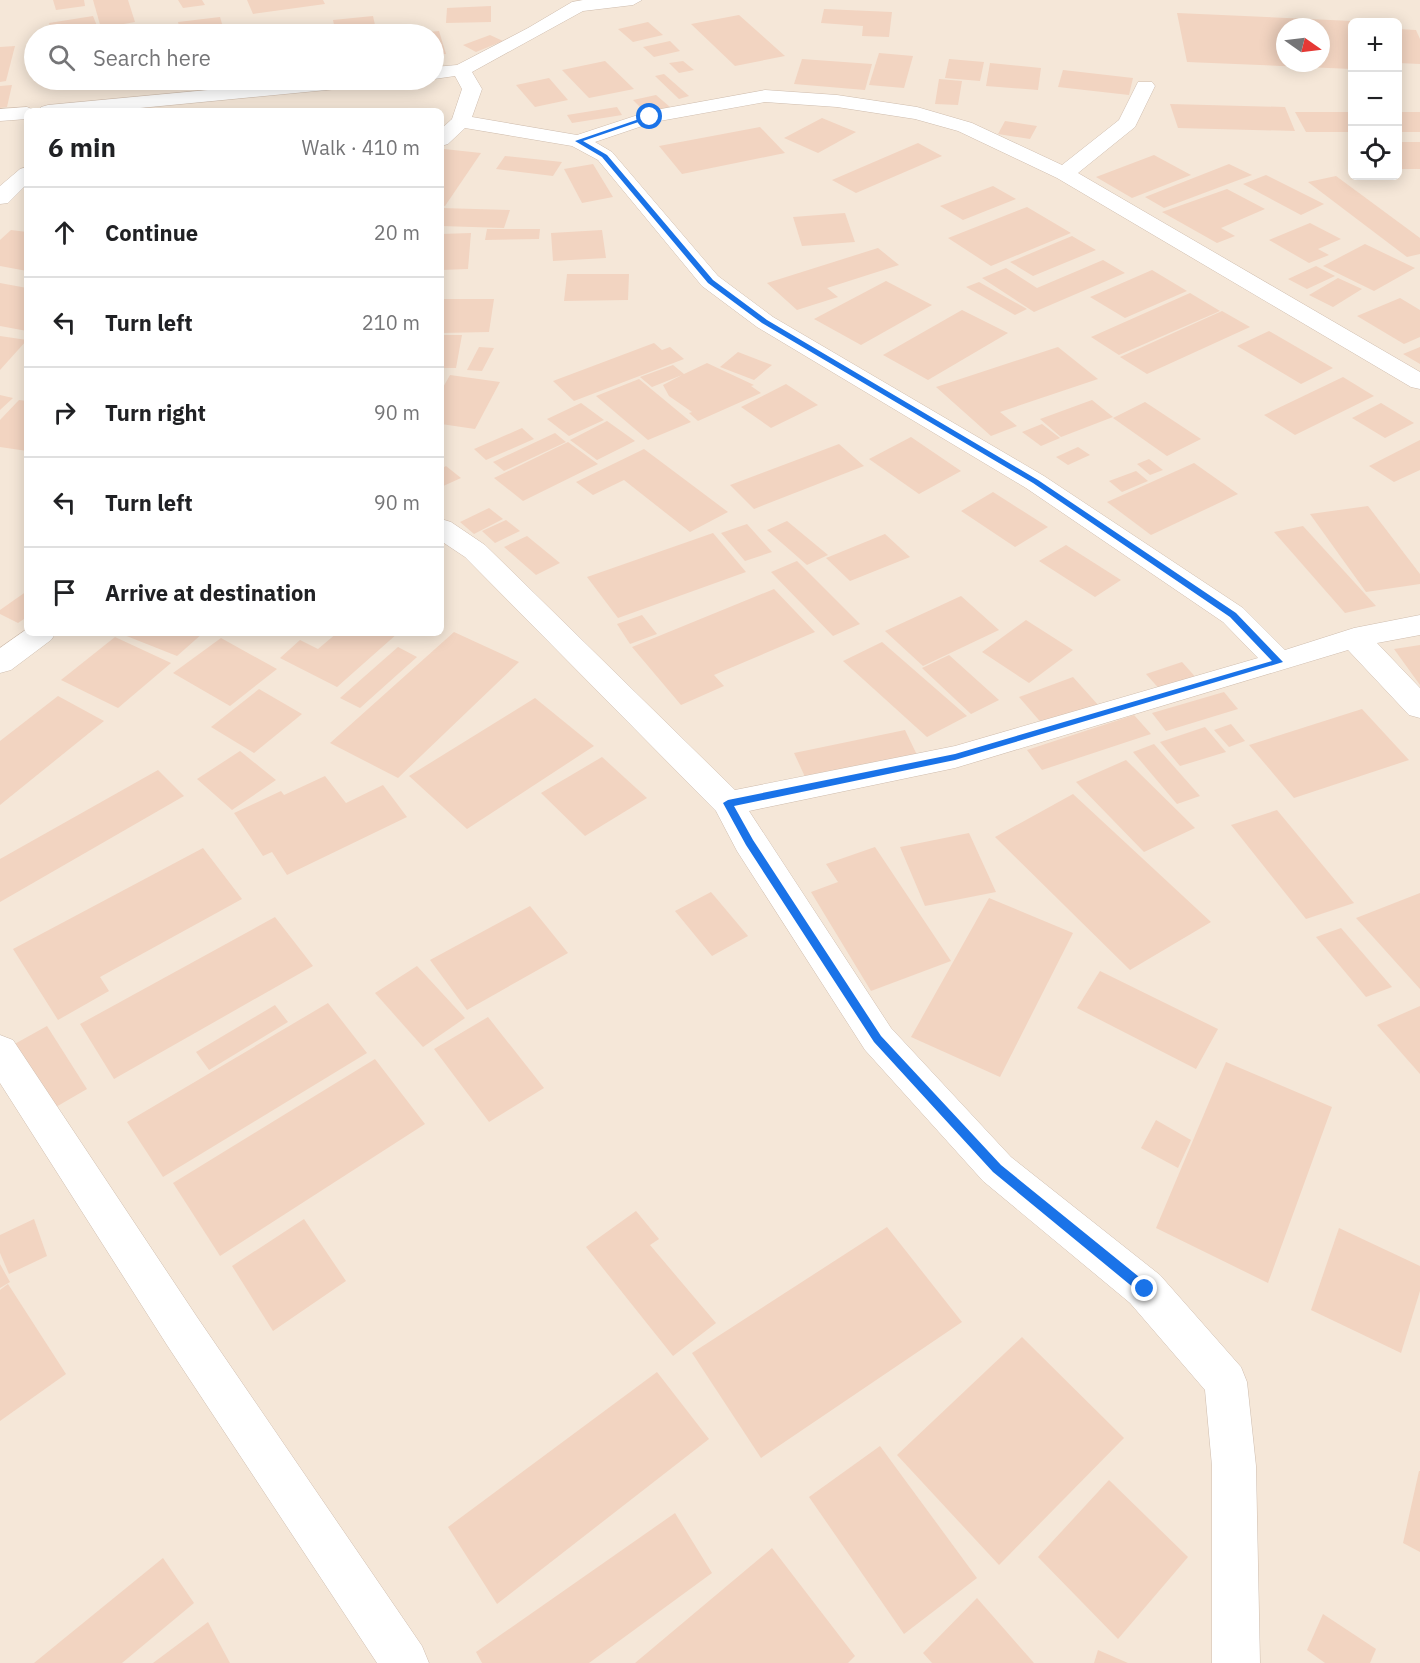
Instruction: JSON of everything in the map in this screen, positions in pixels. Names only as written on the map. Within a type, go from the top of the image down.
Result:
[{"type":"street","points":[[444,72],[460,70],[535,32],[580,3],[633,0]]},
{"type":"street","points":[[444,137],[461,121],[472,89],[460,70]]},
{"type":"street","points":[[1064,174],[1128,123],[1145,86]]},
{"type":"street","points":[[99,108],[272,90]]},
{"type":"street","points":[[578,141],[650,117],[765,96],[837,101],[917,113],[965,127],[1064,174],[1420,382]]},
{"type":"street","points":[[0,114],[24,112]]},
{"type":"street","points":[[461,121],[578,141],[605,156],[710,281],[756,315],[1035,482],[1233,615],[1279,662]]},
{"type":"street","points":[[0,198],[24,176]]},
{"type":"street","points":[[444,530],[475,551],[728,803],[749,842],[878,1039],[997,1169],[1145,1289],[1226,1382],[1234,1466],[1236,1663]]},
{"type":"street","points":[[728,803],[955,757],[1354,638],[1420,625]]},
{"type":"street","points":[[0,663],[37,636]]},
{"type":"street","points":[[1354,638],[1420,707]]},
{"type":"street","points":[[0,1050],[189,1341],[405,1663]]},
{"type":"shaded area","points":[[0,0],[1420,0],[1420,1663],[0,1663]]},
{"type":"building","points":[[53,0],[84,0],[85,6],[56,10]]},
{"type":"building","points":[[93,0],[128,0],[135,22],[100,24]]},
{"type":"building","points":[[178,0],[202,0],[205,5],[183,8]]},
{"type":"building","points":[[247,0],[323,0],[325,4],[253,14]]},
{"type":"building","points":[[491,6],[491,22],[446,23],[447,8]]},
{"type":"building","points":[[824,9],[892,12],[889,37],[862,36],[863,26],[821,23]]},
{"type":"building","points":[[1177,13],[1286,18],[1276,18],[1276,66],[1187,62]]},
{"type":"building","points":[[739,15],[785,56],[735,66],[691,24]]},
{"type":"building","points":[[93,16],[96,24],[49,24]]},
{"type":"building","points":[[373,16],[375,24],[334,24],[333,20]]},
{"type":"building","points":[[220,17],[222,24],[178,24],[178,22]]},
{"type":"building","points":[[1330,20],[1348,21],[1348,69],[1330,68]]},
{"type":"building","points":[[648,22],[663,35],[633,42],[618,29]]},
{"type":"building","points":[[1402,29],[1416,30],[1420,39],[1420,64],[1402,63]]},
{"type":"building","points":[[490,35],[503,41],[476,52],[463,45]]},
{"type":"building","points":[[670,41],[680,51],[654,57],[643,47]]},
{"type":"building","points":[[15,46],[6,81],[0,82],[0,47]]},
{"type":"building","points":[[879,53],[913,56],[904,88],[869,85]]},
{"type":"building","points":[[802,59],[872,64],[865,90],[794,84]]},
{"type":"building","points":[[949,59],[984,62],[980,81],[945,78]]},
{"type":"building","points":[[605,61],[634,89],[589,98],[562,70]]},
{"type":"building","points":[[683,61],[694,70],[679,73],[669,63]]},
{"type":"building","points":[[990,63],[1041,68],[1038,90],[986,86]]},
{"type":"building","points":[[1063,70],[1133,78],[1129,95],[1058,87]]},
{"type":"building","points":[[664,74],[689,96],[679,99],[655,76]]},
{"type":"building","points":[[549,78],[568,100],[535,107],[516,85]]},
{"type":"building","points":[[939,79],[962,81],[958,105],[935,104]]},
{"type":"building","points":[[12,85],[7,107],[0,108],[0,86]]},
{"type":"building","points":[[656,95],[670,107],[646,113],[633,100]]},
{"type":"building","points":[[1170,104],[1285,107],[1295,131],[1178,128]]},
{"type":"building","points":[[617,107],[622,115],[572,123],[567,115]]},
{"type":"building","points":[[1295,112],[1348,112],[1348,132],[1306,132]]},
{"type":"building","points":[[1402,112],[1420,112],[1420,132],[1402,132]]},
{"type":"building","points":[[822,118],[856,132],[818,153],[784,138]]},
{"type":"building","points":[[1005,121],[1037,126],[1030,139],[998,134]]},
{"type":"building","points":[[760,127],[785,153],[682,174],[659,146]]},
{"type":"building","points":[[1402,142],[1420,142],[1420,169],[1402,169]]},
{"type":"building","points":[[918,143],[942,156],[856,193],[832,180]]},
{"type":"building","points":[[444,149],[481,153],[445,206]]},
{"type":"building","points":[[1154,155],[1191,175],[1132,198],[1096,177]]},
{"type":"building","points":[[505,156],[562,162],[553,176],[496,169]]},
{"type":"building","points":[[593,164],[613,197],[582,203],[564,169]]},
{"type":"building","points":[[1229,164],[1252,175],[1164,208],[1145,197]]},
{"type":"building","points":[[1266,175],[1324,204],[1301,215],[1243,184]]},
{"type":"building","points":[[1336,176],[1420,238],[1420,254],[1407,257],[1308,182]]},
{"type":"building","points":[[993,186],[1016,199],[963,220],[940,206]]},
{"type":"building","points":[[1227,189],[1265,209],[1221,228],[1235,236],[1217,243],[1162,212]]},
{"type":"building","points":[[1027,207],[1071,233],[991,266],[948,238]]},
{"type":"building","points":[[444,208],[510,210],[504,228],[444,226]]},
{"type":"building","points":[[845,213],[855,242],[802,246],[793,217]]},
{"type":"building","points":[[1310,223],[1341,239],[1318,249],[1329,255],[1309,263],[1269,240]]},
{"type":"building","points":[[487,229],[540,229],[539,239],[485,240]]},
{"type":"building","points":[[11,230],[24,232],[24,270],[0,266],[0,240]]},
{"type":"building","points":[[602,230],[606,258],[553,261],[551,233]]},
{"type":"building","points":[[471,233],[468,269],[444,270],[444,234]]},
{"type":"building","points":[[1072,236],[1096,250],[1033,276],[1010,262]]},
{"type":"building","points":[[1365,244],[1415,268],[1374,291],[1323,266]]},
{"type":"building","points":[[878,248],[899,265],[827,288],[838,297],[797,310],[767,283]]},
{"type":"building","points":[[1103,260],[1125,273],[1034,312],[982,278],[1006,268],[1037,288]]},
{"type":"building","points":[[1316,266],[1335,276],[1307,289],[1288,279]]},
{"type":"building","points":[[1152,270],[1187,291],[1125,318],[1090,297]]},
{"type":"building","points":[[567,274],[629,274],[628,300],[564,301]]},
{"type":"building","points":[[1338,278],[1362,289],[1333,307],[1309,295]]},
{"type":"building","points":[[886,281],[932,305],[861,345],[814,319]]},
{"type":"building","points":[[979,282],[1027,309],[1015,315],[966,287]]},
{"type":"building","points":[[0,283],[24,287],[24,330],[0,326]]},
{"type":"building","points":[[1190,293],[1220,311],[1119,355],[1091,337]]},
{"type":"building","points":[[1400,298],[1420,310],[1420,337],[1404,344],[1357,316]]},
{"type":"building","points":[[444,299],[494,299],[489,332],[444,333]]},
{"type":"building","points":[[962,310],[1008,333],[928,380],[883,355]]},
{"type":"building","points":[[1222,311],[1250,327],[1147,374],[1120,357]]},
{"type":"building","points":[[1269,331],[1333,368],[1301,384],[1237,346]]},
{"type":"building","points":[[444,335],[462,335],[456,368],[444,368]]},
{"type":"building","points":[[0,336],[24,340],[24,343],[0,370]]},
{"type":"building","points":[[654,343],[662,350],[670,347],[684,359],[574,401],[553,381]]},
{"type":"building","points":[[479,347],[494,348],[482,371],[467,370]]},
{"type":"building","points":[[1058,347],[1098,379],[1000,412],[1017,426],[991,436],[936,387]]},
{"type":"building","points":[[1420,347],[1420,364],[1403,354]]},
{"type":"building","points":[[738,352],[772,365],[754,380],[720,367]]},
{"type":"building","points":[[707,363],[754,385],[751,386],[761,393],[698,421],[689,413],[692,412],[669,396],[663,385],[682,375],[652,387],[640,377],[673,365],[684,374]]},
{"type":"building","points":[[450,375],[500,382],[475,429],[444,424],[444,386]]},
{"type":"building","points":[[1343,377],[1374,396],[1295,435],[1264,415]]},
{"type":"building","points":[[639,379],[691,422],[648,440],[596,396]]},
{"type":"building","points":[[786,384],[818,405],[771,428],[741,407]]},
{"type":"building","points":[[0,395],[13,398],[0,410]]},
{"type":"building","points":[[19,400],[24,401],[24,451],[0,447],[0,420]]},
{"type":"building","points":[[1092,400],[1113,417],[1061,437],[1040,419]]},
{"type":"building","points":[[1145,402],[1201,439],[1167,456],[1113,418]]},
{"type":"building","points":[[581,403],[604,420],[569,436],[547,419]]},
{"type":"building","points":[[1381,403],[1414,423],[1385,438],[1352,418]]},
{"type":"building","points":[[607,421],[635,441],[597,460],[570,440]]},
{"type":"building","points":[[1042,424],[1060,438],[1041,446],[1022,432]]},
{"type":"building","points":[[522,428],[534,439],[486,460],[474,449]]},
{"type":"building","points":[[555,433],[566,442],[504,471],[493,462]]},
{"type":"building","points":[[911,437],[961,471],[919,494],[869,459]]},
{"type":"building","points":[[1420,440],[1420,470],[1394,482],[1369,466]]},
{"type":"building","points":[[568,442],[598,464],[523,501],[494,478]]},
{"type":"building","points":[[839,444],[864,466],[754,509],[730,485]]},
{"type":"building","points":[[1078,447],[1090,455],[1068,465],[1056,457]]},
{"type":"building","points":[[644,449],[728,512],[690,532],[624,480],[593,495],[576,482]]},
{"type":"building","points":[[1149,459],[1163,470],[1150,475],[1137,464]]},
{"type":"building","points":[[1194,463],[1238,494],[1151,535],[1107,502]]},
{"type":"building","points":[[446,466],[461,478],[444,486],[444,467]]},
{"type":"building","points":[[1136,471],[1148,481],[1122,492],[1109,481]]},
{"type":"building","points":[[993,492],[1048,527],[1015,547],[961,511]]},
{"type":"building","points":[[1368,506],[1420,574],[1420,584],[1366,592],[1310,514]]},
{"type":"building","points":[[489,508],[503,519],[474,534],[460,522]]},
{"type":"building","points":[[506,520],[520,531],[495,543],[482,531]]},
{"type":"building","points":[[787,521],[828,555],[807,565],[767,530]]},
{"type":"building","points":[[747,524],[772,552],[745,561],[721,533]]},
{"type":"building","points":[[1303,526],[1376,606],[1345,613],[1274,532]]},
{"type":"building","points":[[713,533],[746,572],[618,618],[587,577]]},
{"type":"building","points":[[885,534],[910,557],[850,581],[826,558]]},
{"type":"building","points":[[527,536],[560,563],[536,575],[504,547]]},
{"type":"building","points":[[1066,545],[1121,580],[1095,597],[1039,561]]},
{"type":"building","points":[[797,561],[860,624],[833,636],[771,572]]},
{"type":"building","points":[[774,589],[815,632],[714,675],[724,686],[681,705],[632,647]]},
{"type":"building","points":[[24,593],[24,619],[18,623],[0,614],[0,610]]},
{"type":"building","points":[[961,596],[999,630],[923,666],[885,631]]},
{"type":"building","points":[[642,615],[657,634],[630,644],[617,624]]},
{"type":"building","points":[[1026,620],[1073,650],[1029,683],[982,652]]},
{"type":"building","points":[[454,632],[519,662],[398,778],[330,743]]},
{"type":"building","points":[[127,636],[200,636],[177,656]]},
{"type":"building","points":[[333,636],[395,636],[337,687],[280,658],[300,640],[318,649]]},
{"type":"building","points":[[115,637],[171,663],[118,708],[61,680]]},
{"type":"building","points":[[221,638],[277,669],[230,706],[173,673]]},
{"type":"building","points":[[882,642],[967,716],[927,737],[843,661]]},
{"type":"building","points":[[1420,645],[1420,685],[1394,649]]},
{"type":"building","points":[[398,647],[417,657],[360,708],[340,698]]},
{"type":"building","points":[[949,655],[999,700],[971,714],[922,668]]},
{"type":"building","points":[[1182,662],[1199,681],[1163,693],[1146,674]]},
{"type":"building","points":[[1073,677],[1099,706],[1044,726],[1019,697]]},
{"type":"building","points":[[259,689],[302,714],[254,753],[211,727]]},
{"type":"building","points":[[1224,692],[1238,709],[1166,731],[1152,713]]},
{"type":"building","points":[[58,696],[104,721],[0,805],[0,741]]},
{"type":"building","points":[[535,698],[594,746],[467,829],[409,776]]},
{"type":"building","points":[[1362,709],[1409,760],[1294,798],[1249,745]]},
{"type":"building","points":[[1134,715],[1151,734],[1042,770],[1027,750]]},
{"type":"building","points":[[1231,724],[1245,741],[1229,747],[1214,730]]},
{"type":"building","points":[[1205,727],[1226,752],[1180,766],[1160,742]]},
{"type":"building","points":[[905,730],[917,755],[806,779],[794,753]]},
{"type":"building","points":[[1154,744],[1200,796],[1177,804],[1133,752]]},
{"type":"building","points":[[240,751],[276,780],[232,810],[197,779]]},
{"type":"building","points":[[602,757],[647,798],[585,836],[541,793]]},
{"type":"building","points":[[1126,760],[1195,828],[1144,852],[1076,782]]},
{"type":"building","points":[[158,770],[184,796],[0,902],[0,859]]},
{"type":"building","points":[[325,776],[346,803],[383,785],[407,817],[287,875],[272,852],[263,856],[234,813],[281,791],[284,795]]},
{"type":"building","points":[[1073,794],[1211,922],[1130,970],[995,837]]},
{"type":"building","points":[[1277,810],[1354,903],[1306,919],[1231,825]]},
{"type":"building","points":[[969,833],[996,892],[925,906],[900,847]]},
{"type":"building","points":[[875,847],[951,961],[871,991],[811,892],[838,882],[826,864]]},
{"type":"building","points":[[203,848],[242,899],[100,977],[109,991],[58,1020],[13,949]]},
{"type":"building","points":[[711,892],[748,936],[712,956],[675,911]]},
{"type":"building","points":[[1420,893],[1420,989],[1356,918]]},
{"type":"building","points":[[989,898],[1073,933],[1000,1077],[911,1037]]},
{"type":"building","points":[[530,906],[568,953],[467,1010],[430,960]]},
{"type":"building","points":[[275,917],[313,966],[114,1079],[80,1024]]},
{"type":"building","points":[[1341,928],[1392,987],[1366,997],[1316,937]]},
{"type":"building","points":[[417,966],[465,1018],[423,1047],[375,993]]},
{"type":"building","points":[[1100,971],[1218,1029],[1196,1069],[1077,1008]]},
{"type":"building","points":[[328,1003],[367,1053],[163,1177],[127,1122]]},
{"type":"building","points":[[275,1005],[288,1022],[209,1070],[196,1052]]},
{"type":"building","points":[[1420,1006],[1420,1074],[1377,1025]]},
{"type":"building","points":[[488,1017],[544,1088],[489,1122],[434,1049]]},
{"type":"building","points":[[47,1026],[87,1089],[49,1111],[11,1046]]},
{"type":"building","points":[[375,1059],[425,1124],[220,1256],[173,1183]]},
{"type":"building","points":[[1226,1062],[1332,1107],[1268,1283],[1156,1228]]},
{"type":"building","points":[[1156,1120],[1191,1140],[1178,1168],[1141,1148]]},
{"type":"building","points":[[636,1211],[659,1239],[650,1245],[716,1323],[673,1356],[586,1247]]},
{"type":"building","points":[[34,1219],[47,1256],[9,1274],[0,1253],[0,1235]]},
{"type":"building","points":[[304,1219],[346,1281],[273,1331],[232,1266]]},
{"type":"building","points":[[887,1227],[962,1322],[761,1458],[692,1353]]},
{"type":"building","points":[[1339,1228],[1420,1266],[1420,1291],[1401,1353],[1311,1310]]},
{"type":"building","points":[[0,1264],[10,1282],[0,1288]]},
{"type":"building","points":[[8,1284],[66,1374],[0,1421],[0,1290]]},
{"type":"building","points":[[1022,1337],[1124,1438],[999,1565],[897,1455]]},
{"type":"building","points":[[657,1372],[709,1439],[497,1604],[448,1527]]},
{"type":"building","points":[[880,1446],[977,1578],[904,1634],[809,1497]]},
{"type":"building","points":[[1420,1471],[1420,1552],[1403,1543]]},
{"type":"building","points":[[1109,1480],[1188,1557],[1118,1639],[1038,1557]]},
{"type":"building","points":[[675,1513],[712,1573],[589,1663],[482,1663],[476,1652]]},
{"type":"building","points":[[772,1548],[855,1656],[848,1663],[635,1663]]},
{"type":"building","points":[[163,1558],[194,1603],[122,1663],[34,1663]]},
{"type":"building","points":[[977,1598],[1034,1663],[932,1663],[923,1653]]},
{"type":"building","points":[[1323,1614],[1376,1649],[1370,1663],[1325,1663],[1307,1650]]},
{"type":"building","points":[[208,1622],[230,1663],[153,1663]]},
{"type":"building","points":[[1098,1650],[1128,1663],[1094,1663]]},
{"type":"route","points":[[650,117],[578,141],[605,156],[710,281],[765,322],[1035,482],[1233,615],[1279,662],[955,757],[728,803],[749,842],[878,1039],[997,1169],[1145,1289]]}]
